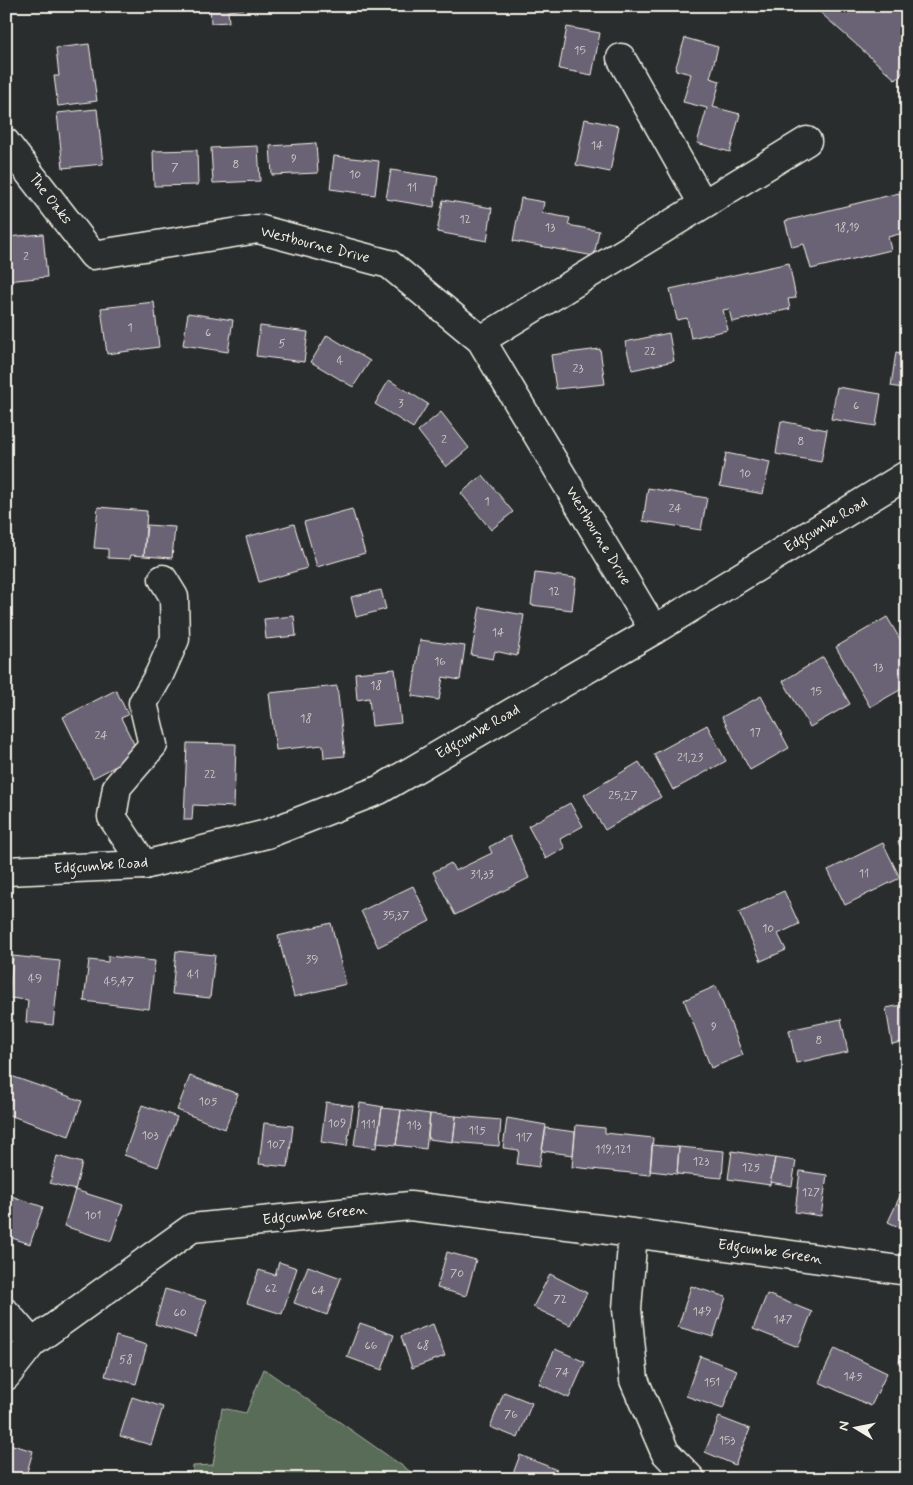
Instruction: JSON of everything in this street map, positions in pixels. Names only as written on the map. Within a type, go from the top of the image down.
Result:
[{"type":"street","points":[[621,58],[703,204]]},
{"type":"street","points":[[481,340],[807,141]]},
{"type":"street","name":"The Oaks","points":[[6,143],[93,255]]},
{"type":"street","name":"Westbourne Drive","points":[[93,255],[258,229],[389,264],[481,340],[654,630]]},
{"type":"street","name":"Edgcumbe Road","points":[[6,871],[144,865],[267,834],[379,790],[654,630],[907,476]]},
{"type":"street","points":[[144,865],[112,818],[117,787],[153,745],[143,703],[160,675],[175,639],[174,597],[163,579]]},
{"type":"street","name":"Edgcumbe Green","points":[[6,1376],[32,1343],[192,1228],[410,1206],[633,1232],[907,1271]]},
{"type":"street","points":[[633,1232],[627,1309],[634,1380],[665,1452],[691,1479]]},
{"type":"street","points":[[6,1313],[32,1343]]},
{"type":"green space","points":[[264,1369],[421,1479],[192,1479],[193,1466],[213,1465],[222,1408],[246,1413]]},
{"type":"building","points":[[210,6],[256,6],[256,8],[228,11],[229,22],[211,23]]},
{"type":"building","points":[[813,6],[907,6],[907,68],[896,80]]},
{"type":"building","points":[[567,27],[600,33],[592,75],[559,69]]},
{"type":"building","points":[[685,38],[718,47],[710,78],[720,81],[713,107],[740,114],[730,152],[697,143],[707,108],[683,102],[691,74],[675,70]]},
{"type":"building","points":[[89,44],[97,101],[58,106],[54,76],[59,76],[56,48]]},
{"type":"building","points":[[97,109],[103,164],[63,168],[57,113]]},
{"type":"building","points":[[585,119],[619,126],[610,172],[576,165]]},
{"type":"building","points":[[316,143],[318,173],[272,175],[270,146]]},
{"type":"building","points":[[258,146],[260,181],[213,183],[211,148]]},
{"type":"building","points":[[197,150],[198,185],[154,186],[153,151]]},
{"type":"building","points":[[334,156],[379,161],[375,195],[330,189]]},
{"type":"building","points":[[391,170],[438,177],[434,207],[386,199]]},
{"type":"building","points":[[899,193],[907,223],[907,232],[888,237],[891,250],[811,269],[804,244],[792,247],[785,221]]},
{"type":"building","points":[[521,198],[544,202],[542,213],[570,218],[568,225],[599,231],[594,256],[513,241]]},
{"type":"building","points":[[443,200],[492,208],[487,241],[437,232]]},
{"type":"building","points":[[43,234],[47,277],[6,281],[6,237]]},
{"type":"building","points":[[789,263],[796,298],[788,299],[790,309],[732,322],[729,309],[723,310],[728,330],[691,338],[687,318],[677,320],[670,289]]},
{"type":"building","points":[[154,302],[159,347],[107,354],[101,308]]},
{"type":"building","points":[[188,313],[233,320],[228,352],[183,345]]},
{"type":"building","points":[[260,326],[308,332],[304,362],[256,356]]},
{"type":"building","points":[[669,333],[674,361],[632,370],[625,342]]},
{"type":"building","points":[[327,335],[370,361],[353,387],[311,362]]},
{"type":"building","points":[[600,349],[605,384],[556,389],[551,355]]},
{"type":"building","points":[[896,352],[907,354],[907,389],[891,386]]},
{"type":"building","points":[[389,380],[428,404],[413,428],[375,404]]},
{"type":"building","points":[[837,387],[881,394],[876,426],[831,419]]},
{"type":"building","points":[[441,412],[469,448],[446,467],[418,431]]},
{"type":"building","points":[[781,421],[827,430],[821,462],[776,454]]},
{"type":"building","points":[[726,453],[770,462],[763,494],[720,486]]},
{"type":"building","points":[[483,475],[513,512],[491,530],[461,493]]},
{"type":"building","points":[[648,488],[707,498],[701,530],[643,521]]},
{"type":"building","points":[[98,507],[147,511],[144,556],[131,555],[130,559],[108,558],[108,549],[94,548]]},
{"type":"building","points":[[352,509],[365,553],[317,567],[304,522]]},
{"type":"building","points":[[294,524],[307,568],[259,582],[246,537]]},
{"type":"building","points":[[147,525],[175,527],[172,558],[144,556]]},
{"type":"building","points":[[535,573],[576,578],[572,610],[531,605]]},
{"type":"building","points":[[381,590],[386,609],[356,617],[351,597]]},
{"type":"building","points":[[480,607],[524,615],[517,656],[495,651],[493,659],[471,655]]},
{"type":"building","points":[[294,616],[296,636],[266,639],[264,619]]},
{"type":"building","points":[[887,617],[907,651],[907,686],[870,707],[836,647]]},
{"type":"building","points":[[420,640],[465,646],[460,680],[443,677],[439,700],[412,696]]},
{"type":"building","points":[[823,657],[850,704],[810,727],[783,681]]},
{"type":"building","points":[[395,669],[401,723],[372,726],[369,698],[357,700],[355,673]]},
{"type":"building","points":[[337,686],[345,756],[324,758],[323,745],[276,750],[269,693]]},
{"type":"building","points":[[116,690],[128,715],[121,718],[139,754],[93,778],[63,717]]},
{"type":"building","points":[[761,696],[789,748],[750,770],[722,717]]},
{"type":"building","points":[[707,725],[726,761],[673,790],[654,754]]},
{"type":"building","points":[[187,743],[236,744],[234,807],[193,805],[192,820],[184,820]]},
{"type":"building","points":[[639,762],[661,797],[605,830],[584,795]]},
{"type":"building","points":[[570,803],[583,826],[560,839],[565,848],[546,859],[528,826]]},
{"type":"building","points":[[510,836],[529,878],[455,915],[433,872],[451,863],[455,871],[492,853],[489,847]]},
{"type":"building","points":[[907,838],[907,861],[898,842]]},
{"type":"building","points":[[883,843],[900,878],[845,905],[828,870]]},
{"type":"building","points":[[413,886],[430,921],[378,947],[361,911]]},
{"type":"building","points":[[784,891],[799,924],[778,934],[786,950],[761,961],[739,912]]},
{"type":"building","points":[[331,923],[346,984],[294,997],[278,936]]},
{"type":"building","points":[[176,951],[215,955],[210,998],[172,994]]},
{"type":"building","points":[[13,956],[60,961],[53,1025],[26,1022],[28,1000],[9,998]]},
{"type":"building","points":[[108,956],[155,961],[149,1009],[84,1001],[89,960],[108,962]]},
{"type":"building","points":[[716,986],[743,1055],[711,1068],[684,1000]]},
{"type":"building","points":[[907,1004],[907,1041],[892,1044],[886,1008]]},
{"type":"building","points":[[841,1019],[848,1052],[796,1063],[789,1030]]},
{"type":"building","points":[[11,1076],[82,1101],[69,1136],[6,1114],[6,1089]]},
{"type":"building","points":[[190,1076],[238,1094],[225,1129],[177,1110]]},
{"type":"building","points":[[326,1102],[353,1106],[347,1146],[321,1142]]},
{"type":"building","points":[[360,1103],[384,1107],[382,1108],[376,1148],[354,1145]]},
{"type":"building","points":[[142,1105],[177,1117],[158,1167],[124,1155]]},
{"type":"building","points":[[382,1108],[401,1110],[396,1145],[377,1143]]},
{"type":"building","points":[[401,1110],[430,1114],[426,1149],[396,1145]]},
{"type":"building","points":[[430,1114],[456,1116],[453,1142],[428,1139]]},
{"type":"building","points":[[456,1116],[501,1120],[499,1146],[453,1142]]},
{"type":"building","points":[[507,1118],[546,1125],[539,1167],[517,1164],[519,1150],[503,1148]]},
{"type":"building","points":[[264,1123],[293,1126],[288,1167],[259,1164]]},
{"type":"building","points":[[576,1125],[605,1128],[605,1133],[653,1138],[650,1175],[572,1167]]},
{"type":"building","points":[[546,1128],[575,1132],[573,1155],[542,1151]]},
{"type":"building","points":[[652,1145],[679,1147],[677,1174],[650,1171]]},
{"type":"building","points":[[679,1147],[724,1151],[722,1178],[677,1174]]},
{"type":"building","points":[[732,1151],[775,1158],[770,1185],[728,1179]]},
{"type":"building","points":[[57,1156],[82,1163],[75,1190],[50,1183]]},
{"type":"building","points":[[775,1158],[796,1161],[792,1186],[770,1182]]},
{"type":"building","points":[[800,1171],[827,1175],[821,1216],[795,1212]]},
{"type":"building","points":[[907,1181],[907,1231],[888,1222]]},
{"type":"building","points":[[75,1190],[123,1205],[111,1241],[64,1226]]},
{"type":"building","points":[[6,1194],[43,1207],[30,1244],[6,1236]]},
{"type":"building","points":[[447,1252],[476,1260],[466,1296],[437,1288]]},
{"type":"building","points":[[279,1262],[297,1268],[282,1314],[247,1303],[259,1270],[275,1275]]},
{"type":"building","points":[[308,1266],[341,1278],[327,1315],[294,1303]]},
{"type":"building","points":[[550,1274],[587,1293],[570,1325],[533,1307]]},
{"type":"building","points":[[691,1286],[726,1297],[713,1337],[678,1327]]},
{"type":"building","points":[[165,1289],[206,1301],[196,1337],[155,1324]]},
{"type":"building","points":[[767,1294],[812,1312],[798,1347],[753,1329]]},
{"type":"building","points":[[907,1316],[907,1365],[899,1364]]},
{"type":"building","points":[[360,1323],[394,1335],[382,1370],[347,1357]]},
{"type":"building","points":[[433,1324],[445,1356],[412,1368],[401,1336]]},
{"type":"building","points":[[116,1336],[147,1345],[136,1384],[105,1376]]},
{"type":"building","points":[[835,1348],[887,1373],[871,1406],[819,1382]]},
{"type":"building","points":[[555,1349],[585,1362],[569,1398],[539,1384]]},
{"type":"building","points":[[700,1356],[737,1370],[723,1409],[686,1396]]},
{"type":"building","points":[[504,1392],[532,1403],[518,1438],[490,1427]]},
{"type":"building","points":[[132,1397],[163,1407],[151,1445],[120,1436]]},
{"type":"building","points":[[719,1417],[750,1429],[735,1465],[705,1452]]},
{"type":"building","points":[[6,1443],[33,1451],[25,1479],[6,1479]]},
{"type":"building","points":[[520,1455],[557,1470],[553,1479],[511,1479]]},
{"type":"building","points":[[142,1472],[162,1479],[140,1479]]}]
